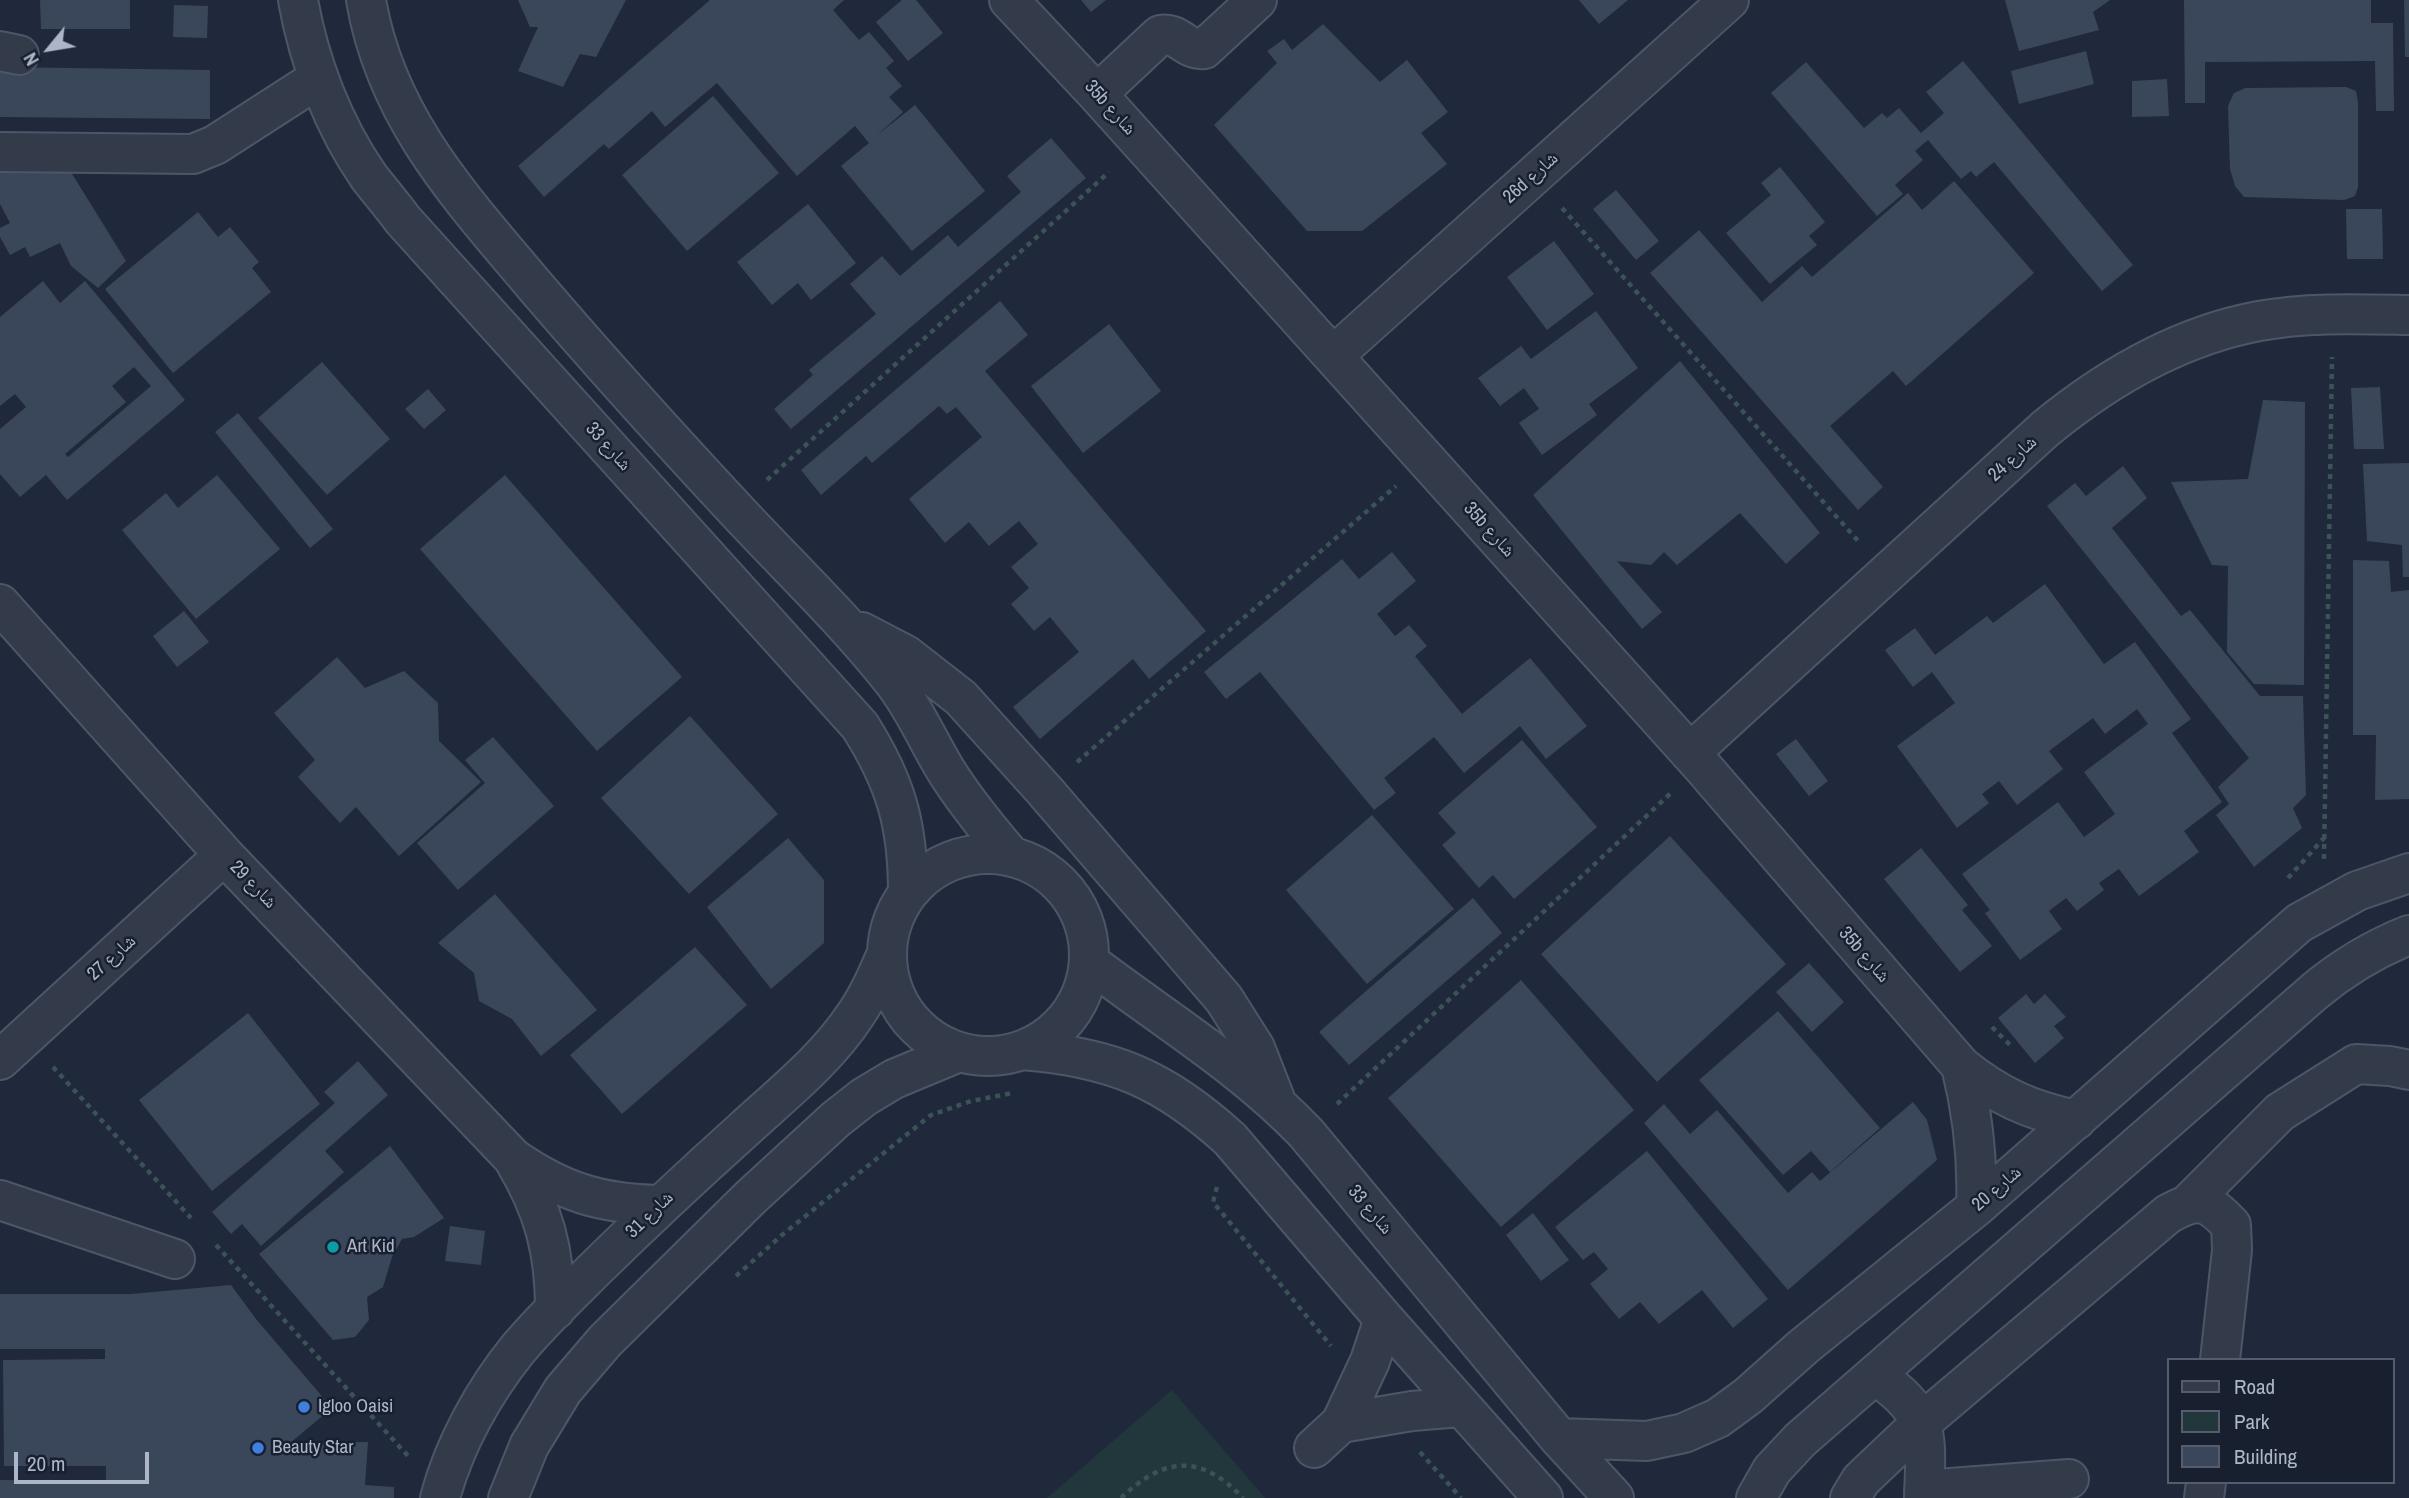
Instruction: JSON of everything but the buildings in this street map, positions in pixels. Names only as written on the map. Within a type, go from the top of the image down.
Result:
[{"type":"street","name":"شارع 33","points":[[298,0],[318,78],[341,129],[369,176],[403,219],[860,726],[879,755],[894,788],[903,822],[908,893]]},
{"type":"street","points":[[366,0],[383,63],[404,112],[430,157],[454,189],[649,416],[844,624],[891,679],[966,801],[1011,856]]},
{"type":"street","name":"35b شارع","points":[[1010,0],[1696,759],[1961,1066],[1986,1086],[2015,1102],[2044,1113],[2076,1120]]},
{"type":"street","points":[[1097,94],[1160,36],[1177,36],[1189,47],[1204,49],[1257,0]]},
{"type":"street","name":"26d شارع","points":[[1333,356],[1729,0]]},
{"type":"street","points":[[0,152],[193,154],[215,145],[318,78]]},
{"type":"street","name":"شارع 24","points":[[1696,759],[1887,573],[2045,429],[2110,381],[2182,344],[2221,330],[2260,321],[2332,314],[2409,315]]},
{"type":"street","name":"شارع 29","points":[[0,604],[224,855],[513,1158],[539,1176],[567,1190],[598,1199],[660,1205]]},
{"type":"street","points":[[844,624],[906,655],[961,698],[1224,999],[1255,1048],[1276,1101]]},
{"type":"street","points":[[988,853],[1011,856],[1033,864],[1053,877],[1069,894],[1081,915],[1088,938],[1089,962],[1085,985],[1076,1006],[1062,1025],[1044,1041],[1023,1050],[991,1056],[959,1052],[935,1041],[915,1025],[900,1004],[890,979],[887,953],[889,932],[908,893],[924,877],[943,864],[965,856],[988,853]]},
{"type":"street","name":"شارع 27","points":[[13,1048],[224,855]]},
{"type":"street","name":"شارع 20","points":[[1559,1438],[1647,1441],[1684,1433],[1718,1418],[1976,1207],[2277,942],[2323,908],[2357,891],[2409,873]]},
{"type":"street","points":[[1756,1498],[1772,1470],[1800,1440],[2315,991],[2343,968],[2409,935]]},
{"type":"street","name":"شارع 31","points":[[441,1495],[461,1443],[486,1394],[517,1350],[660,1205],[811,1068],[856,1015],[887,953]]},
{"type":"street","name":"شارع 33","points":[[1089,962],[1229,1063],[1276,1101],[1306,1133],[1559,1438],[1614,1498]]},
{"type":"street","points":[[1023,1050],[1099,1061],[1136,1073],[1170,1091],[1202,1114],[1230,1139],[1384,1319],[1543,1498]]},
{"type":"street","points":[[508,1498],[529,1446],[564,1390],[605,1340],[836,1119],[864,1097],[894,1079],[959,1052]]},
{"type":"street","points":[[1850,1498],[1861,1480],[1921,1423],[2168,1214],[2190,1202],[2280,1112],[2356,1064],[2409,1070]]},
{"type":"street","name":"35b شارع","points":[[1961,1066],[1975,1136],[1978,1172],[1976,1207]]},
{"type":"street","name":"شارع 29","points":[[513,1158],[530,1186],[551,1246],[555,1310]]},
{"type":"street","points":[[0,1200],[175,1259]]},
{"type":"street","points":[[2190,1202],[2214,1207],[2231,1225],[2232,1250],[2220,1358]]},
{"type":"street","points":[[1384,1319],[1361,1381],[1327,1435],[1387,1415],[1461,1407]]},
{"type":"street","points":[[1875,1375],[1897,1390],[1912,1405],[1921,1423],[1926,1444],[1924,1494],[2069,1479]]},
{"type":"path","points":[[762,485],[1141,143]]},
{"type":"path","points":[[1534,176],[1887,573]]},
{"type":"path","points":[[2323,908],[2332,314]]},
{"type":"path","points":[[1044,790],[1426,460]]},
{"type":"path","points":[[1306,1133],[1696,759]]},
{"type":"path","points":[[13,1048],[191,1219]]},
{"type":"path","points":[[731,1281],[782,1235],[931,1115],[971,1101],[1015,1093]]},
{"type":"path","points":[[1218,1182],[1213,1202],[1361,1381]]},
{"type":"path","points":[[210,1239],[441,1495]]},
{"type":"path","points":[[1387,1415],[1461,1498]]},
{"type":"path","points":[[1121,1498],[1157,1470],[1183,1465],[1209,1471],[1243,1498]]},
{"type":"green space","points":[[1172,1390],[1265,1498],[1047,1498]]},
{"type":"place","name":"Art Kid","points":[[333,1247]]},
{"type":"place","name":"Igloo Oaisi","points":[[304,1407]]},
{"type":"place","name":"Beauty Star","points":[[258,1448]]}]
